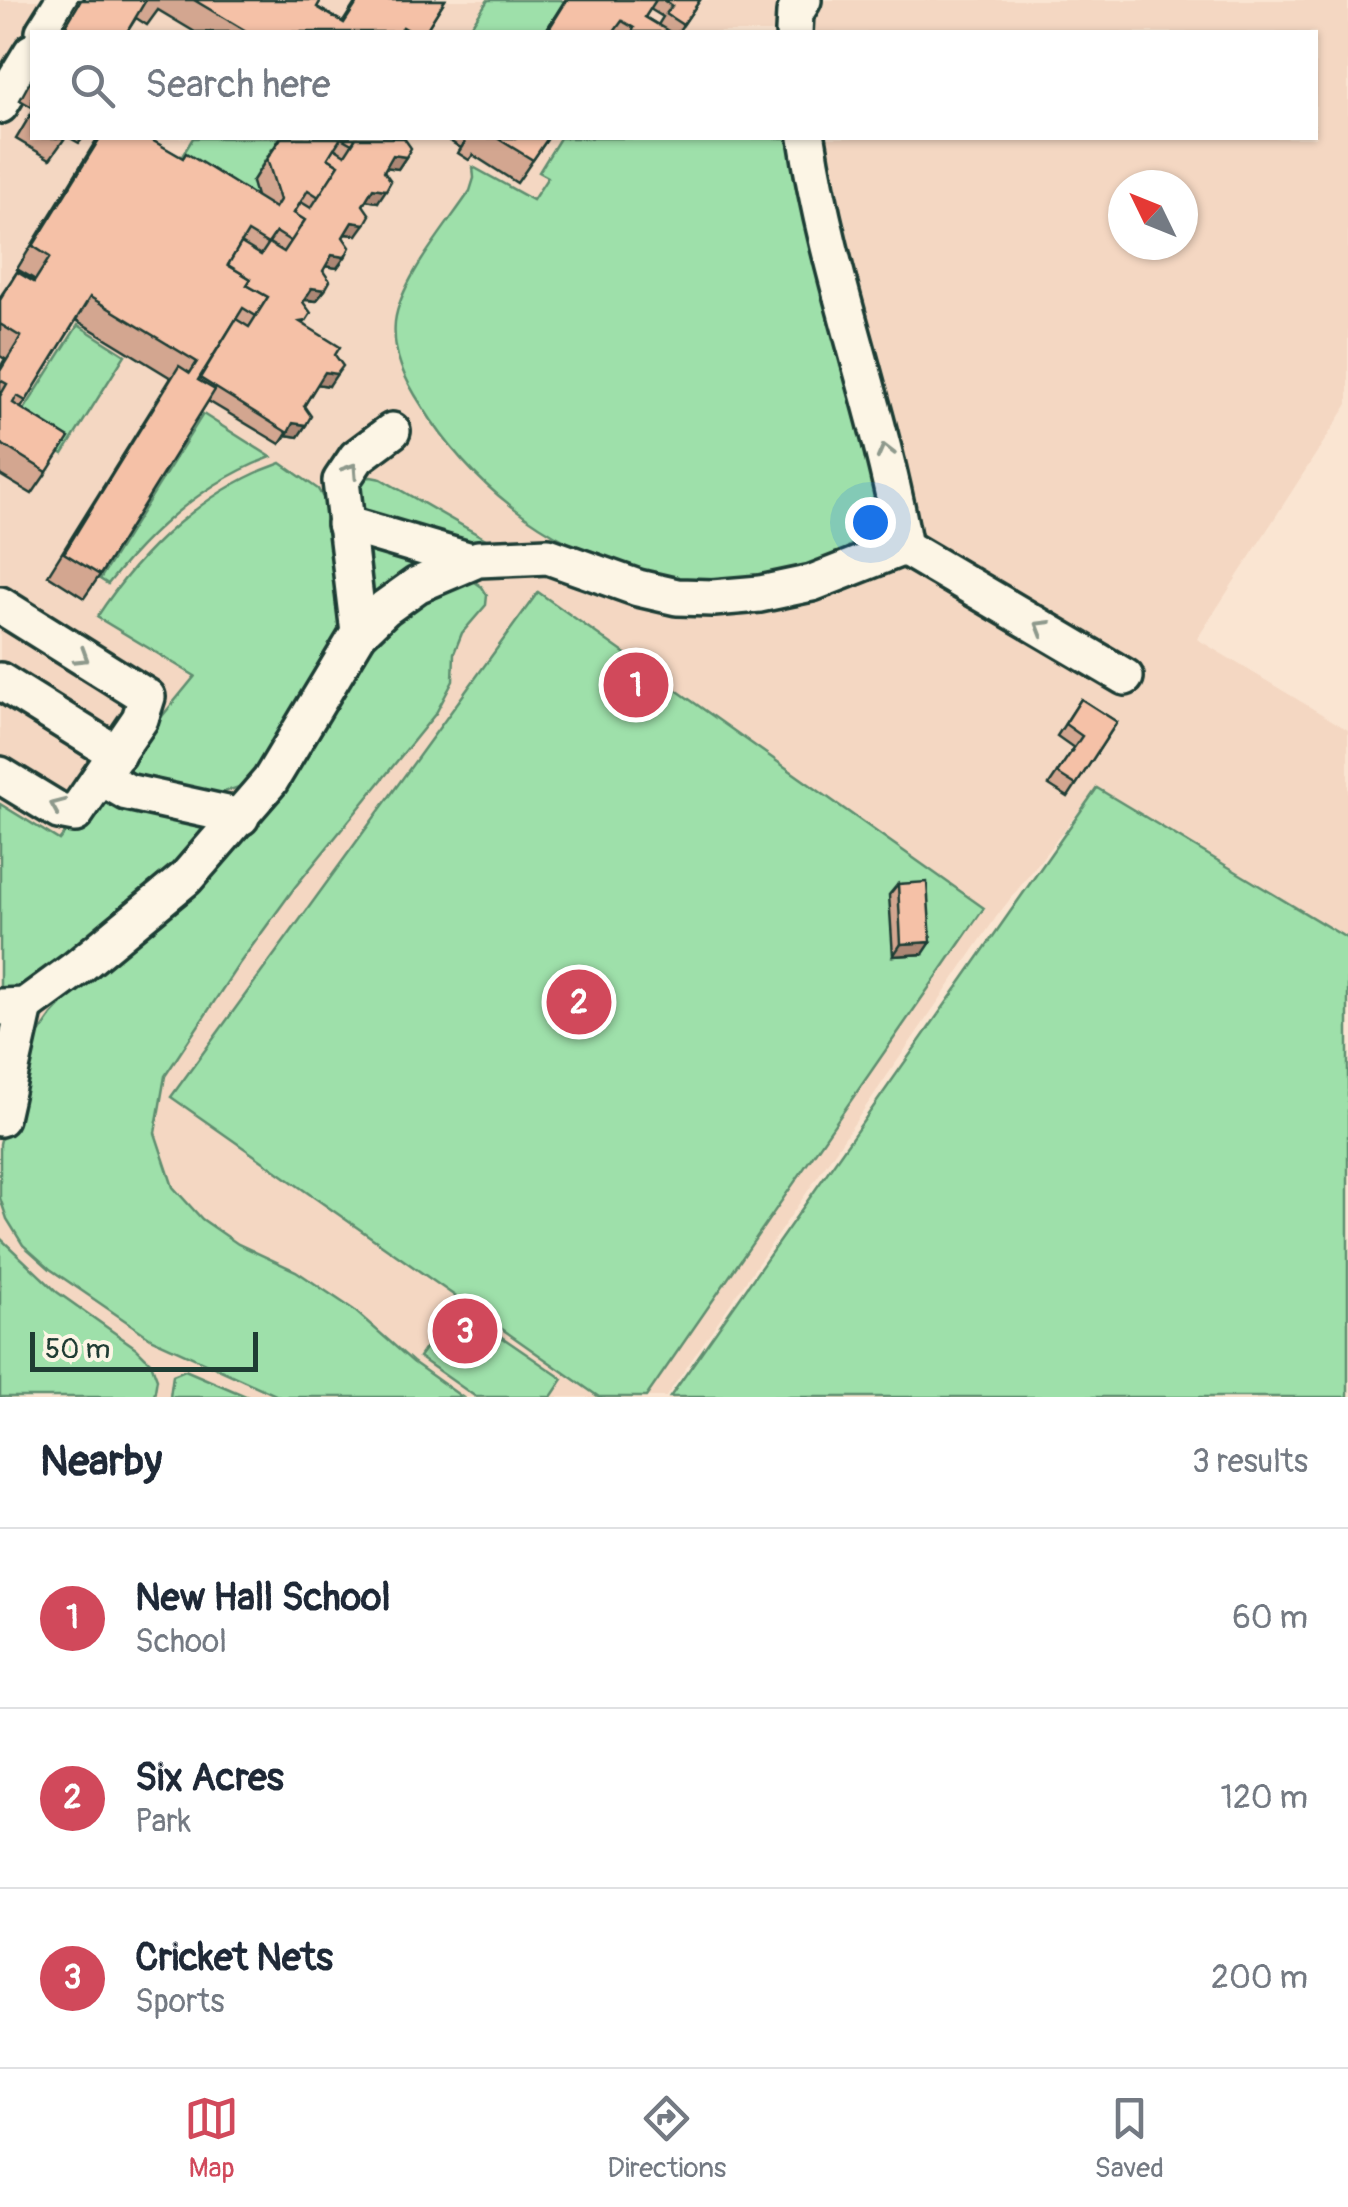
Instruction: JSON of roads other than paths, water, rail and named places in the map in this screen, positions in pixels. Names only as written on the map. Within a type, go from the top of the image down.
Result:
[{"type":"lane","points":[[45,30],[64,0]]},
{"type":"lane","points":[[0,105],[30,55]]},
{"type":"lane","points":[[807,140],[826,241],[892,480],[904,547],[1125,677]]},
{"type":"lane","points":[[359,633],[341,481],[357,458],[392,431]]},
{"type":"lane","points":[[345,524],[470,561],[548,556],[638,588],[678,597],[760,594],[812,583],[904,547]]},
{"type":"lane","points":[[0,1118],[13,1006],[77,968],[186,878],[242,817],[286,757],[359,633],[385,608],[417,586],[470,561]]},
{"type":"lane","points":[[0,605],[147,697],[140,719],[75,814],[59,810],[0,775]]},
{"type":"lane","points":[[0,681],[109,765],[127,792],[242,817]]},
{"type":"place","name":"New Hall School","points":[[636,685]]},
{"type":"place","name":"Six Acres","points":[[579,1002]]},
{"type":"place","name":"Cricket Nets","points":[[465,1331]]}]
